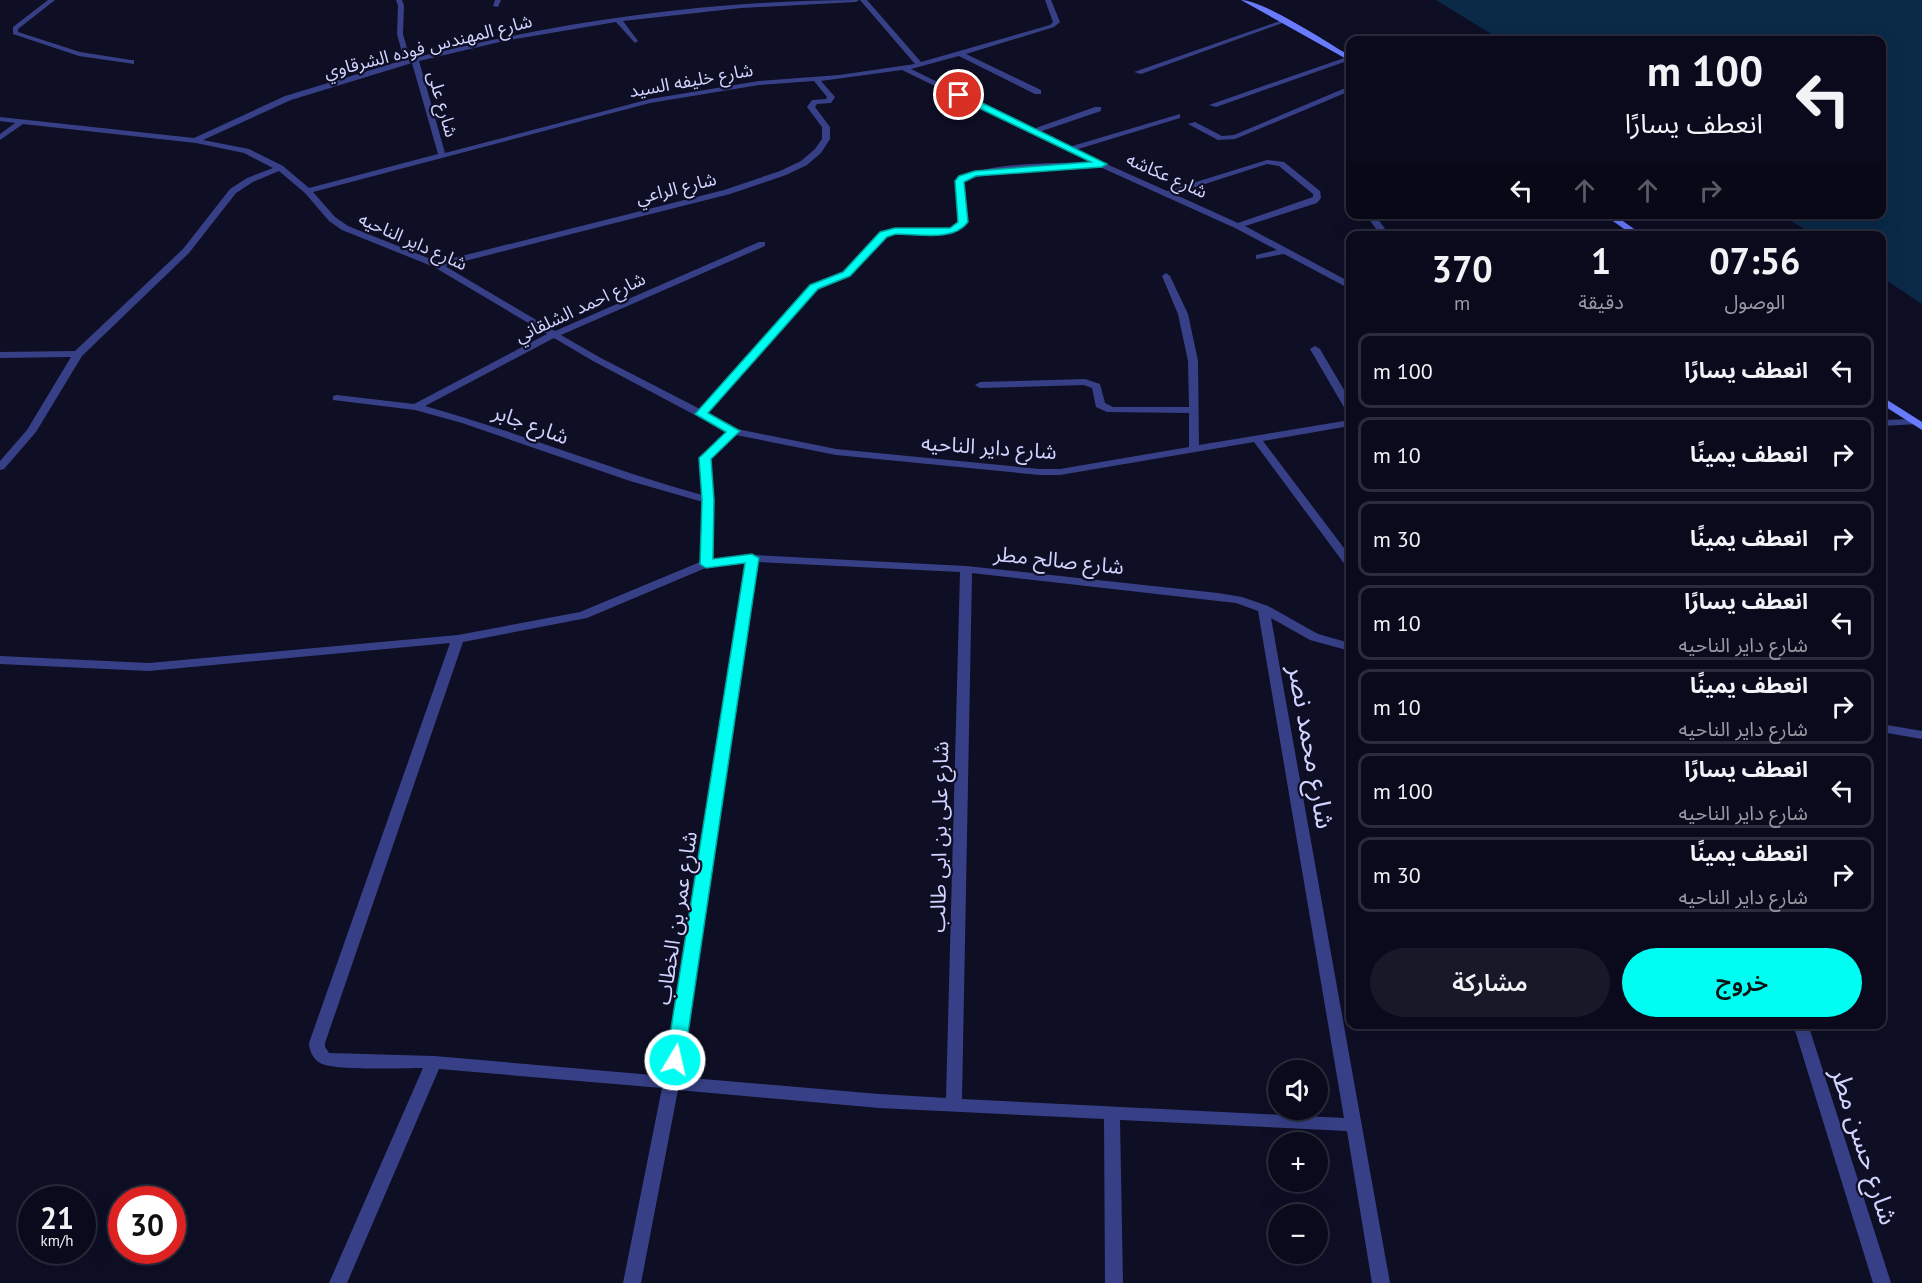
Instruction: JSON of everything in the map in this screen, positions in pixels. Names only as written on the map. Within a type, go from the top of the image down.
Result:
[{"type":"street","points":[[52,0],[15,28],[15,33],[79,54],[131,62]]},
{"type":"street","name":"شارع على","points":[[399,0],[399,34],[412,62],[442,156]]},
{"type":"street","name":"شارع المهندس فوده الشرقاوي","points":[[196,141],[286,99],[355,76],[509,39],[618,20],[728,7],[856,0]]},
{"type":"street","points":[[863,0],[920,65]]},
{"type":"street","name":"شارع خليفه السيد","points":[[308,191],[650,101],[740,85],[816,79],[920,65],[1052,26],[1057,22],[1048,0]]},
{"type":"street","points":[[1244,0],[1346,57]]},
{"type":"street","points":[[618,20],[635,41]]},
{"type":"street","points":[[1138,72],[1285,21]]},
{"type":"street","points":[[961,54],[1038,92]]},
{"type":"street","points":[[1213,105],[1346,60]]},
{"type":"street","name":"شارع عكاشه","points":[[904,68],[1033,132],[1238,226],[1346,284]]},
{"type":"street","name":"شارع الراعي","points":[[437,265],[727,192],[783,173],[804,163],[818,151],[826,139],[826,127],[811,107],[815,102],[828,101],[831,97],[816,79]]},
{"type":"street","points":[[1192,124],[1221,138],[1235,137],[1346,90]]},
{"type":"street","points":[[1033,132],[1098,110]]},
{"type":"street","points":[[1069,149],[1177,116]]},
{"type":"street","name":"شارع داير الناحيه","points":[[0,119],[196,141],[246,151],[280,168],[308,191],[332,219],[345,228],[437,265],[596,359],[734,431],[836,452],[1060,472],[1346,424]]},
{"type":"street","points":[[0,138],[21,122]]},
{"type":"street","points":[[1168,193],[1267,162],[1281,164],[1317,193],[1314,201],[1238,226]]},
{"type":"street","points":[[701,414],[814,287],[846,274],[884,234],[895,231],[952,231],[959,227],[963,222],[959,181],[963,178],[975,173],[1102,164]]},
{"type":"street","points":[[0,467],[31,432],[78,354],[186,251],[233,191],[250,180],[280,168]]},
{"type":"street","points":[[1373,219],[1382,231]]},
{"type":"street","points":[[1614,219],[1632,231]]},
{"type":"street","name":"شارع احمد الشلقاني","points":[[416,407],[555,334],[762,244]]},
{"type":"street","points":[[1259,257],[1285,251]]},
{"type":"street","points":[[1166,276],[1183,314],[1193,361],[1194,448]]},
{"type":"street","points":[[1315,349],[1346,402]]},
{"type":"street","points":[[0,354],[78,354]]},
{"type":"street","points":[[980,384],[1085,382],[1097,386],[1100,405],[1112,410],[1194,410]]},
{"type":"street","name":"شارع جابر","points":[[337,398],[416,407],[466,421],[634,479],[708,500]]},
{"type":"street","points":[[1886,403],[1918,425]]},
{"type":"street","points":[[1886,423],[1918,425]]},
{"type":"street","points":[[706,564],[708,500],[705,458],[734,431]]},
{"type":"street","points":[[1256,438],[1346,559]]},
{"type":"street","name":"شارع صالح مطر","points":[[0,660],[149,667],[458,639],[583,615],[706,564],[752,558],[966,569],[1218,597],[1238,600],[1264,609],[1314,637],[1346,646]]},
{"type":"street","name":"شارع عمر بن الخطاب","points":[[632,1283],[671,1083],[752,558]]},
{"type":"street","name":"شارع على بن ابى طالب","points":[[954,1105],[966,569]]},
{"type":"street","name":"شارع محمد نصر","points":[[1264,609],[1381,1283]]},
{"type":"street","points":[[458,639],[331,1002],[317,1049],[324,1058],[333,1061],[434,1062],[879,1101],[1354,1125]]},
{"type":"street","points":[[1886,729],[1922,735]]},
{"type":"street","name":"شارع حسن مطر","points":[[1802,1029],[1882,1283]]},
{"type":"street","points":[[338,1283],[434,1062]]},
{"type":"street","points":[[1112,1113],[1114,1283]]},
{"type":"water","points":[[1436,0],[1922,0],[1922,304],[1886,280],[1886,231],[1808,231],[1788,219],[1886,219],[1886,36],[1494,36]]},
{"type":"route","points":[[675,1060],[752,558],[706,564],[708,500],[705,458],[734,431],[701,414],[814,287],[841,278],[884,234],[895,231],[952,231],[959,227],[963,222],[959,181],[963,178],[975,173],[1102,164],[959,95]]}]
